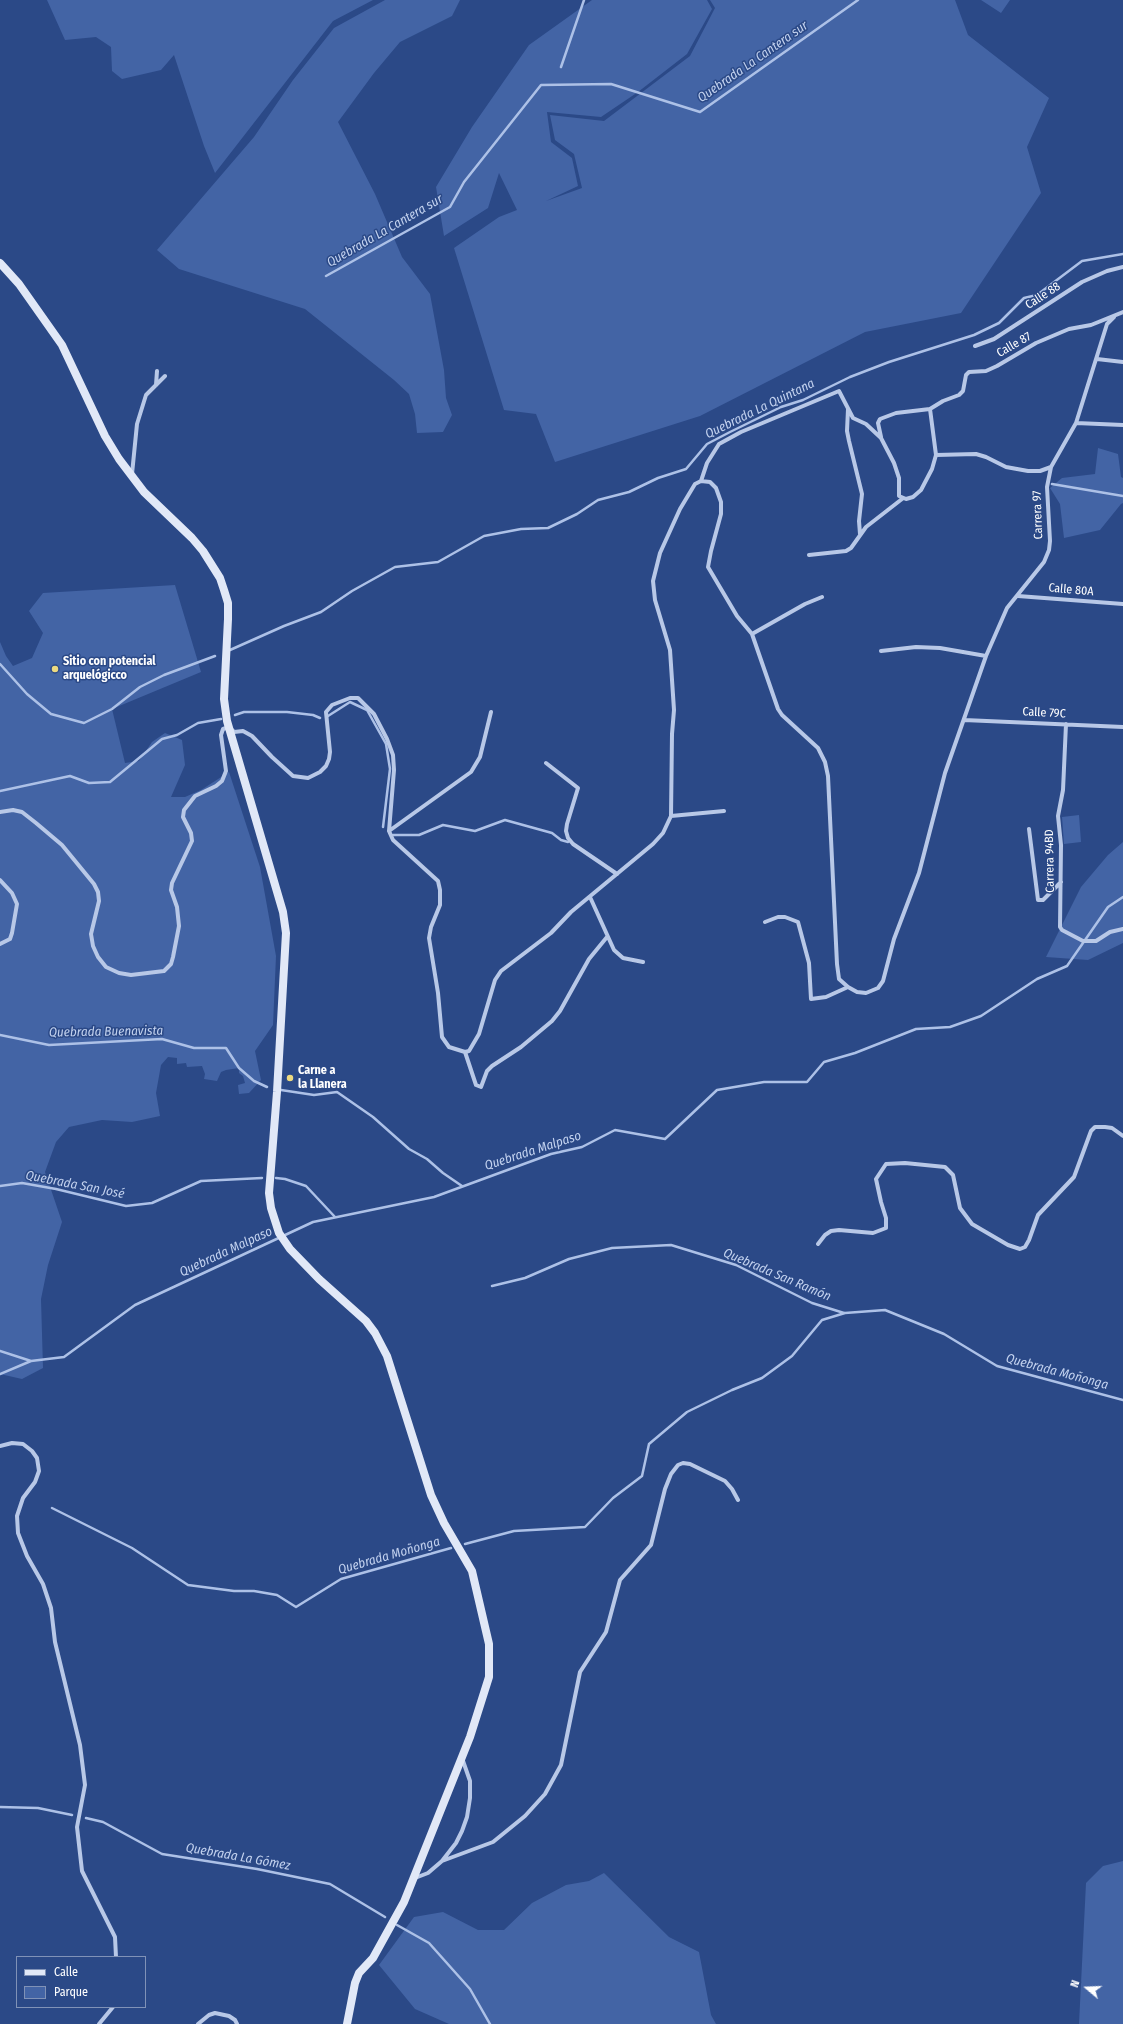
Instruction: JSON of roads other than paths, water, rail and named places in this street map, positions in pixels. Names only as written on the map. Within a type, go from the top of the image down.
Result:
[{"type":"main road","points":[[0,263],[19,284],[62,345],[105,436],[132,477],[159,508],[187,533],[203,551],[220,578],[228,603],[224,699],[229,727],[283,912],[286,933],[277,1092],[269,1193],[280,1233],[284,1241],[305,1265],[352,1307],[375,1332],[387,1356],[431,1495],[444,1523],[472,1571],[489,1644],[490,1662],[486,1690],[462,1757],[415,1878],[404,1902],[373,1958],[359,1973],[352,1994],[347,2024]]},
{"type":"street","name":"Calle 88","points":[[975,346],[994,338],[1020,323],[1082,282],[1107,271],[1123,267]]},
{"type":"street","name":"Calle 87","points":[[930,409],[961,394],[966,375],[969,372],[991,368],[1036,343],[1069,329],[1091,325],[1114,317],[1123,312]]},
{"type":"street","name":"Carrera 97","points":[[848,987],[858,992],[866,993],[878,988],[883,981],[894,939],[919,873],[945,773],[986,656],[1007,608],[1044,562],[1050,541],[1047,487],[1051,467],[1076,423],[1107,324],[1114,317]]},
{"type":"street","points":[[1097,359],[1123,362]]},
{"type":"street","points":[[156,385],[157,371]]},
{"type":"street","points":[[132,477],[137,424],[146,395],[165,376]]},
{"type":"street","points":[[0,812],[14,810],[22,812],[62,845],[94,884],[98,892],[99,902],[91,934],[98,957],[106,966],[119,973],[130,975],[164,971],[171,964],[178,926],[177,907],[171,890],[172,883],[192,841],[191,833],[183,817],[184,810],[195,796],[216,786],[222,781],[226,771],[221,735],[223,729],[229,727],[234,732],[243,731],[252,736],[272,758],[294,776],[308,778],[320,772],[326,766],[329,759],[330,752],[326,712],[332,705],[350,698],[358,698],[374,714],[387,739],[393,755],[394,770],[389,831],[393,840],[438,881],[440,890],[440,905],[430,927],[429,938],[438,993],[442,1037],[448,1047],[466,1052],[472,1048],[479,1034],[488,1011],[495,980],[500,972],[550,933],[590,897],[654,844],[663,832],[671,816],[672,734],[674,710],[670,650],[655,600],[653,581],[660,553],[680,509],[695,484],[701,480],[715,448],[719,444],[741,432],[838,391],[853,418],[866,424],[881,438]]},
{"type":"street","points":[[848,408],[847,431],[862,494],[859,521],[860,534]]},
{"type":"street","points":[[809,555],[846,550],[854,545],[860,534],[872,521],[902,499],[914,497],[921,490],[932,469],[936,455],[930,409],[896,413],[880,420],[878,423],[881,438],[894,463],[899,478],[898,491],[902,499]]},
{"type":"street","points":[[1076,423],[1123,425]]},
{"type":"street","points":[[936,455],[976,454],[986,457],[1006,467],[1028,471],[1040,471],[1051,467]]},
{"type":"street","points":[[701,480],[710,482],[716,488],[721,502],[721,514],[708,566],[737,616],[752,634],[778,709],[782,715],[818,748],[824,762],[828,776],[837,964],[840,979],[848,987],[826,997],[812,999],[809,964],[798,922],[785,917],[778,917],[765,922]]},
{"type":"street","name":"Calle 80A","points":[[1018,596],[1123,604]]},
{"type":"street","points":[[752,634],[805,604],[822,597]]},
{"type":"street","points":[[880,651],[922,647],[986,656]]},
{"type":"street","points":[[389,831],[471,772],[480,757],[491,712]]},
{"type":"street","name":"Calle 79C","points":[[964,720],[1123,727]]},
{"type":"street","name":"Carrera 94BD","points":[[1066,724],[1062,790],[1058,816],[1061,882],[1060,927],[1062,930],[1083,941],[1096,941],[1110,932],[1123,929]]},
{"type":"street","points":[[546,763],[578,788],[567,824],[566,831],[568,838],[573,844],[617,874]]},
{"type":"street","points":[[671,816],[724,811]]},
{"type":"street","points":[[1028,829],[1038,898],[1043,900],[1061,882]]},
{"type":"street","points":[[0,880],[12,893],[17,904],[10,938],[0,944]]},
{"type":"street","points":[[590,897],[607,937],[618,954],[623,958],[643,962]]},
{"type":"street","points":[[466,1052],[476,1085],[481,1087],[487,1071],[521,1047],[552,1021],[560,1011],[589,959],[607,937]]},
{"type":"street","points":[[818,1244],[825,1235],[831,1231],[838,1230],[873,1233],[886,1228],[886,1218],[876,1179],[886,1164],[905,1162],[945,1167],[953,1175],[960,1208],[972,1224],[1008,1245],[1020,1248],[1025,1247],[1038,1215],[1074,1177],[1091,1131],[1095,1127],[1106,1126],[1112,1128],[1123,1136]]},
{"type":"street","points":[[0,1446],[12,1443],[22,1444],[32,1451],[37,1458],[39,1471],[35,1482],[23,1498],[17,1516],[18,1533],[26,1556],[43,1584],[50,1608],[56,1642],[80,1745],[85,1785],[78,1826],[82,1871],[115,1937],[116,1956]]},
{"type":"street","points":[[442,1861],[494,1842],[525,1816],[545,1794],[561,1764],[580,1672],[606,1632],[620,1580],[651,1545],[664,1489],[671,1474],[678,1465],[683,1463],[690,1464],[725,1481],[732,1489],[738,1500]]},
{"type":"street","points":[[415,1878],[428,1873],[442,1861],[456,1843],[468,1817],[470,1781],[462,1757]]},
{"type":"street","points":[[99,2024],[112,2008]]},
{"type":"street","points":[[198,2024],[209,2015],[215,2013],[229,2016],[236,2020],[237,2024]]},
{"type":"waterway","points":[[561,67],[584,0]]},
{"type":"waterway","name":"Quebrada La Cantera sur","points":[[326,276],[450,207],[464,182],[541,85],[611,84],[700,112],[858,0]]},
{"type":"waterway","name":"Quebrada La Quintana","points":[[230,650],[284,626],[321,612],[352,591],[395,567],[438,562],[484,536],[521,529],[548,528],[577,514],[598,500],[629,492],[658,478],[686,469],[707,444],[730,432],[781,407],[803,400],[850,377],[889,362],[974,335],[999,323],[1024,298],[1037,295],[1082,261],[1123,254]]},
{"type":"waterway","points":[[1052,484],[1123,496]]},
{"type":"waterway","name":"Quebrada La Quintana","points":[[0,664],[27,694],[51,714],[84,723],[112,709],[140,687],[164,675],[215,656]]},
{"type":"waterway","points":[[328,716],[350,702],[367,710],[386,744],[390,769],[383,827]]},
{"type":"waterway","points":[[235,715],[244,712],[287,712],[313,715],[320,718]]},
{"type":"waterway","points":[[0,791],[70,776],[89,783],[110,782],[162,739],[177,735],[198,723],[221,719]]},
{"type":"waterway","points":[[393,835],[419,835],[443,825],[475,831],[505,820],[552,833],[561,840],[568,842]]},
{"type":"waterway","name":"Quebrada Malpaso","points":[[0,1351],[31,1361],[64,1357],[135,1305],[313,1222],[434,1197],[551,1154],[582,1147],[615,1130],[665,1139],[717,1090],[764,1082],[807,1082],[824,1062],[855,1053],[916,1029],[950,1027],[981,1016],[1037,979],[1067,966],[1108,907],[1123,897]]},
{"type":"waterway","name":"Quebrada Buenavista","points":[[0,1035],[49,1045],[162,1039],[194,1048],[226,1048],[239,1068],[254,1081],[267,1087]]},
{"type":"waterway","name":"Quebrada Buenavista","points":[[281,1090],[314,1095],[337,1092],[373,1117],[409,1149],[427,1159],[443,1173],[462,1186]]},
{"type":"waterway","name":"Quebrada San José","points":[[0,1186],[22,1183],[56,1189],[126,1206],[152,1203],[201,1181],[262,1178]]},
{"type":"waterway","name":"Quebrada San José","points":[[276,1178],[285,1179],[306,1186],[335,1217]]},
{"type":"waterway","name":"Quebrada San Ramón","points":[[492,1286],[525,1278],[569,1259],[612,1248],[671,1245],[736,1265],[812,1303],[844,1313]]},
{"type":"waterway","name":"Quebrada Moñonga","points":[[465,1544],[514,1531],[585,1527],[613,1498],[642,1476],[649,1444],[687,1412],[732,1390],[762,1378],[792,1356],[822,1320],[845,1313],[885,1310],[944,1334],[997,1366],[1123,1400]]},
{"type":"waterway","points":[[0,1374],[31,1361]]},
{"type":"waterway","name":"Quebrada Moñonga","points":[[52,1508],[132,1548],[188,1585],[234,1591],[254,1591],[277,1595],[296,1607],[341,1579],[451,1548]]},
{"type":"waterway","name":"Quebrada La Gómez","points":[[0,1807],[38,1808],[72,1815]]},
{"type":"waterway","name":"Quebrada La Gómez","points":[[86,1818],[103,1822],[162,1854],[257,1869],[330,1884],[385,1917]]},
{"type":"waterway","name":"Quebrada La Gómez","points":[[397,1925],[429,1943],[470,1989],[490,2024]]},
{"type":"place","name":"Sitio con potencial arquelógicco","points":[[55,669]]},
{"type":"place","name":"Carne a la Llanera","points":[[290,1078]]}]
